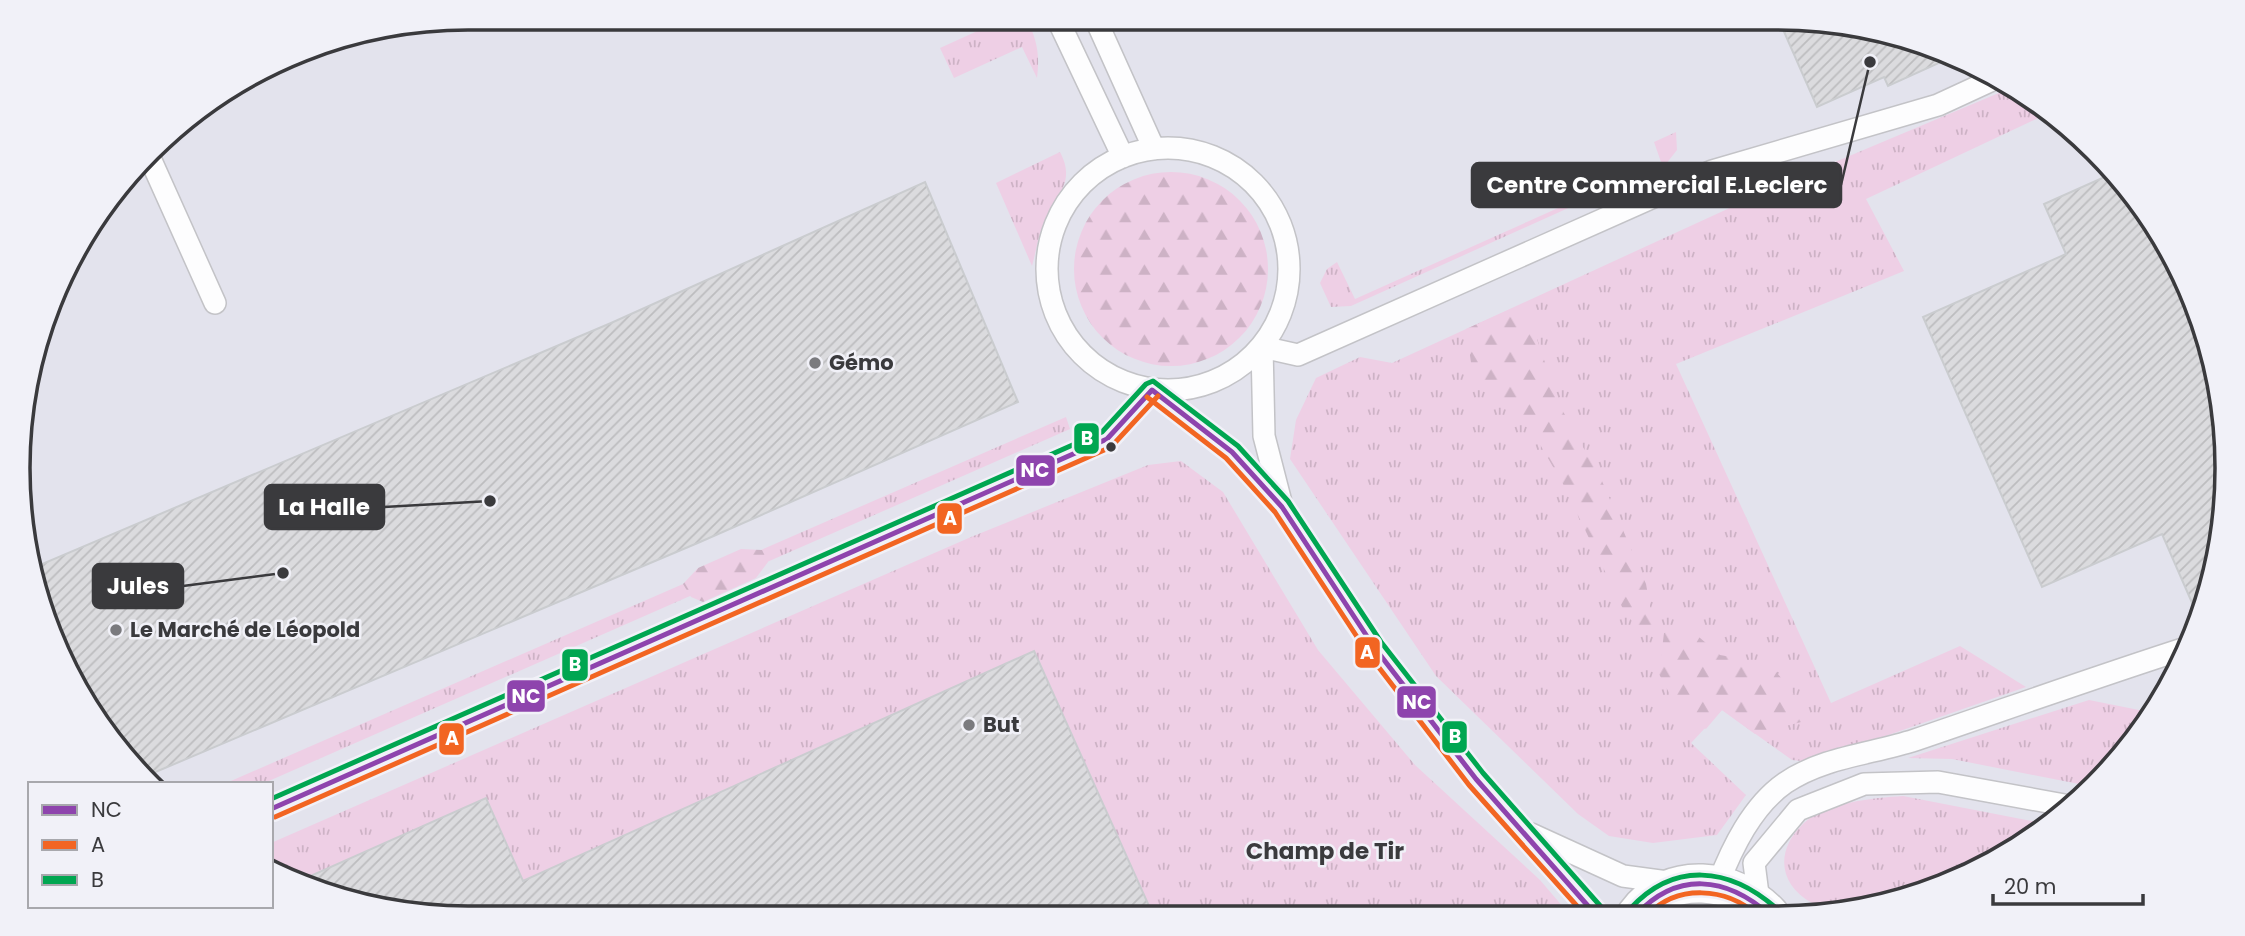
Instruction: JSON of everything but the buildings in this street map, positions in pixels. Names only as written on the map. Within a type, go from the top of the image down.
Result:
[{"type":"street","points":[[1646,906],[1661,893],[1702,884],[1740,891],[1761,906]]},
{"type":"lane","points":[[1063,30],[1123,157]]},
{"type":"lane","points":[[1099,30],[1154,149]]},
{"type":"lane","points":[[1262,347],[1298,355],[1712,172],[1937,105],[1986,83]]},
{"type":"lane","points":[[1154,149],[1187,149],[1219,159],[1246,175],[1267,197],[1282,225],[1290,255],[1289,288],[1279,319],[1262,347],[1230,373],[1193,389],[1152,390],[1118,380],[1088,361],[1065,334],[1051,302],[1046,267],[1052,232],[1068,201],[1092,175],[1123,157],[1154,149]]},
{"type":"lane","points":[[152,164],[215,303]]},
{"type":"lane","points":[[1262,347],[1264,436],[1282,507]]},
{"type":"lane","points":[[1152,390],[1232,452],[1282,507],[1374,647],[1476,779],[1526,832],[1567,885],[1587,906]]},
{"type":"lane","points":[[273,808],[1107,439],[1152,390]]},
{"type":"lane","points":[[1526,832],[1623,876],[1702,884],[1783,784],[1814,768],[1911,741],[2175,652]]},
{"type":"lane","points":[[1764,906],[1754,863],[1798,810],[1864,784],[1938,782],[2058,804]]},
{"type":"shaded area","points":[[468,30],[1777,30],[1834,33],[1918,53],[1996,88],[2044,120],[2066,139],[2087,158],[2125,201],[2170,274],[2192,327],[2200,355],[2212,411],[2214,439],[2212,525],[2192,609],[2157,687],[2125,735],[2087,778],[2044,816],[1996,848],[1945,873],[1890,891],[1834,903],[1777,906],[468,906],[411,903],[327,883],[273,860],[273,782],[162,782],[120,735],[88,687],[63,636],[38,553],[31,497],[33,411],[53,327],[75,274],[120,201],[158,158],[201,120],[274,75],[327,53],[411,33]]},
{"type":"green space","points":[[980,30],[1032,30],[1037,47],[1037,78],[1022,47],[954,78],[940,48]]},
{"type":"green space","points":[[2002,92],[2040,117],[1866,199],[1904,271],[1676,364],[1831,703],[1960,646],[2026,687],[1811,762],[1792,760],[1722,710],[1691,743],[1746,795],[1717,835],[1653,843],[1609,836],[1578,814],[1436,676],[1290,459],[1296,420],[1316,378],[1360,357],[1392,363],[1771,189]]},
{"type":"green space","points":[[1676,132],[1677,150],[1666,164],[1351,306],[1331,307],[1320,283],[1327,269],[1337,262],[1355,299],[1661,162],[1654,142]]},
{"type":"green space","points":[[1060,152],[1065,163],[1065,181],[1042,228],[1032,266],[996,183]]},
{"type":"green space","points":[[1171,172],[1208,180],[1239,201],[1260,232],[1268,269],[1260,306],[1239,337],[1208,358],[1171,366],[1134,358],[1103,337],[1082,306],[1074,269],[1082,232],[1103,201],[1134,180]]},
{"type":"green space","points":[[1511,309],[1530,319],[1560,406],[1602,481],[1646,584],[1654,628],[1636,626],[1624,611],[1563,484],[1527,422],[1472,369],[1466,329]]},
{"type":"green space","points":[[1066,417],[1070,429],[267,782],[229,782]]},
{"type":"green space","points":[[1181,461],[1223,492],[1318,650],[1415,765],[1540,880],[1562,906],[1149,906],[1034,651],[523,881],[486,798],[309,876],[273,860],[273,842],[971,537],[1148,465]]},
{"type":"green space","points":[[741,549],[762,550],[768,562],[756,578],[703,602],[691,597],[683,584],[698,568]]},
{"type":"green space","points":[[1686,626],[1720,655],[1770,664],[1804,707],[1805,721],[1755,734],[1722,710],[1706,729],[1681,715],[1659,674],[1664,633]]},
{"type":"green space","points":[[2089,700],[2141,710],[2125,735],[2080,784],[1952,759],[1908,758]]},
{"type":"green space","points":[[1903,796],[2035,822],[1996,848],[1945,873],[1862,898],[1814,904],[1792,886],[1787,876],[1784,866],[1788,844],[1804,823],[1814,816],[1825,810],[1865,800]]},
{"type":"transit line","name":"B","points":[[273,798],[1102,432],[1146,384],[1153,381],[1238,446],[1288,501],[1381,642],[1483,773],[1600,906]]},
{"type":"transit line","name":"NC","points":[[273,808],[1107,439],[1152,390],[1232,452],[1282,507],[1374,647],[1476,779],[1588,906]]},
{"type":"transit line","name":"A","points":[[275,817],[1111,447],[1158,396]]},
{"type":"transit line","name":"A","points":[[1147,397],[1226,458],[1275,512],[1367,652],[1469,785],[1577,906]]},
{"type":"transit line","name":"B","points":[[1633,906],[1647,893],[1665,883],[1702,875],[1740,884],[1773,906]]},
{"type":"transit line","name":"NC","points":[[1646,906],[1668,891],[1685,885],[1702,884],[1736,892],[1758,906]]},
{"type":"transit line","name":"A","points":[[1659,906],[1673,898],[1702,893],[1731,899],[1745,906]]},
{"type":"place","name":"Centre Commercial E.Leclerc","points":[[1870,62]]},
{"type":"place","name":"Gémo","points":[[815,363]]},
{"type":"place","name":"La Halle","points":[[490,501]]},
{"type":"place","name":"Jules","points":[[283,573]]},
{"type":"place","name":"Le Marché de Léopold","points":[[116,630]]},
{"type":"place","name":"But","points":[[969,725]]},
{"type":"district","name":"Champ de Tir","points":[[1325,851]]}]
